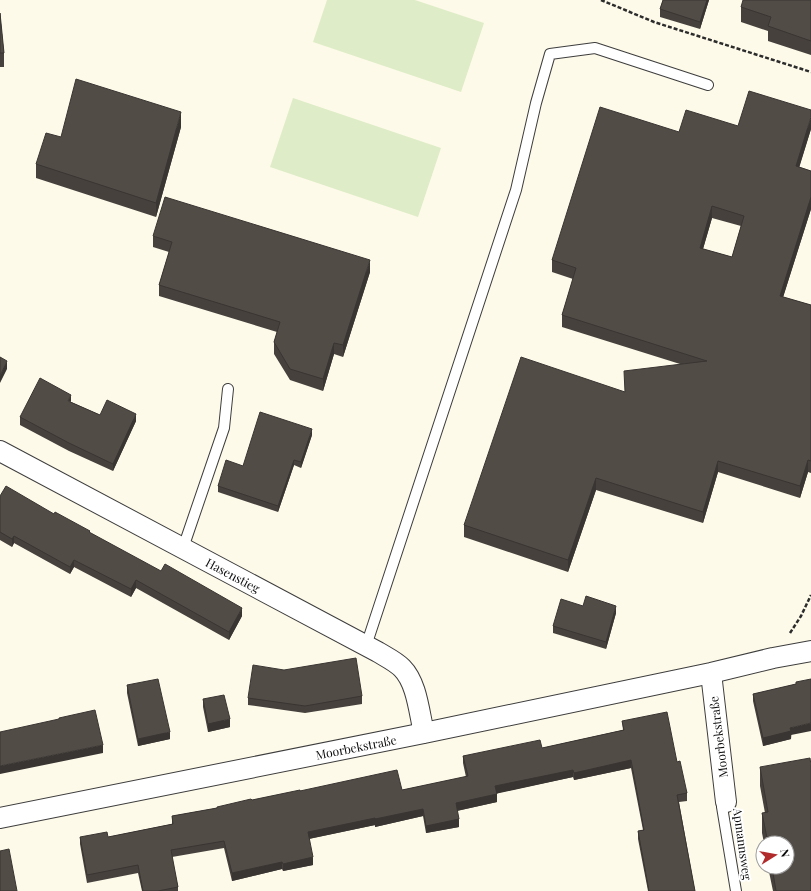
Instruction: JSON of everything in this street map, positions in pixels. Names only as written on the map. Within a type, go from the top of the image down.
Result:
[{"type":"street","name":"Hasenstieg","points":[[0,451],[392,660],[409,676],[414,687],[424,733]]},
{"type":"street","name":"Moorbekstraße","points":[[0,818],[424,733],[811,651]]},
{"type":"street","name":"Moorbekstraße","points":[[711,672],[726,802]]},
{"type":"lane","points":[[366,646],[516,190],[536,103],[550,54],[595,48],[708,85]]},
{"type":"lane","points":[[183,548],[224,428],[228,389]]},
{"type":"lane","name":"Apmannsweg","points":[[726,802],[722,807],[736,891]]},
{"type":"path","points":[[601,0],[654,22],[811,72]]},
{"type":"path","points":[[773,658],[801,616],[811,595]]},
{"type":"green space","points":[[327,0],[415,0],[484,23],[461,92],[313,42]]},
{"type":"green space","points":[[293,98],[441,148],[418,217],[270,167]]},
{"type":"building","points":[[663,0],[707,0],[700,22],[660,9]]},
{"type":"building","points":[[743,0],[811,0],[811,41],[768,26],[771,17],[741,7]]},
{"type":"building","points":[[0,13],[4,53],[0,53]]},
{"type":"building","points":[[76,79],[181,112],[156,203],[36,164],[46,133],[61,137]]},
{"type":"building","points":[[749,91],[811,110],[811,117],[796,166],[811,171],[811,197],[780,296],[811,305],[811,461],[808,460],[800,486],[718,461],[703,512],[596,478],[568,560],[464,525],[521,357],[625,392],[624,371],[707,361],[562,315],[576,268],[552,260],[600,107],[679,132],[686,110],[738,126]],"holes":[[[712,206],[744,216],[732,257],[700,248]]]},
{"type":"building","points":[[165,197],[370,260],[343,345],[334,343],[323,379],[290,369],[274,342],[280,322],[159,285],[172,242],[153,236]]},
{"type":"building","points":[[0,357],[7,361],[0,376]]},
{"type":"building","points":[[40,378],[71,395],[68,401],[100,415],[107,400],[136,414],[113,464],[20,417]]},
{"type":"building","points":[[260,412],[312,429],[301,462],[294,460],[278,506],[218,486],[226,460],[243,466]]},
{"type":"building","points":[[6,486],[54,514],[55,512],[161,571],[165,564],[242,608],[229,632],[136,580],[131,589],[74,560],[70,567],[14,536],[12,539],[0,532],[0,496]]},
{"type":"building","points":[[586,596],[616,606],[606,642],[553,626],[561,599],[583,606]]},
{"type":"building","points":[[356,658],[362,696],[305,706],[248,698],[253,665],[284,670]]},
{"type":"building","points":[[158,679],[170,732],[138,739],[127,685]]},
{"type":"building","points":[[811,679],[811,723],[790,728],[791,731],[763,738],[753,694]]},
{"type":"building","points":[[224,695],[230,719],[208,724],[203,699]]},
{"type":"building","points":[[95,710],[103,745],[0,766],[0,732]]},
{"type":"building","points":[[667,712],[677,762],[680,761],[687,793],[677,795],[695,891],[649,891],[638,831],[644,830],[631,760],[574,773],[573,770],[495,786],[497,794],[456,803],[459,819],[426,826],[423,809],[308,832],[313,857],[283,864],[282,862],[232,873],[224,841],[171,850],[178,887],[158,891],[143,891],[138,865],[87,875],[80,837],[107,832],[108,837],[173,824],[172,816],[397,770],[402,790],[468,776],[463,756],[540,740],[542,748],[624,730],[622,721]]},
{"type":"building","points":[[810,758],[811,891],[776,891],[773,875],[795,875],[795,835],[766,835],[762,813],[768,812],[760,767]]},
{"type":"building","points":[[9,849],[17,891],[0,891],[0,851]]}]
